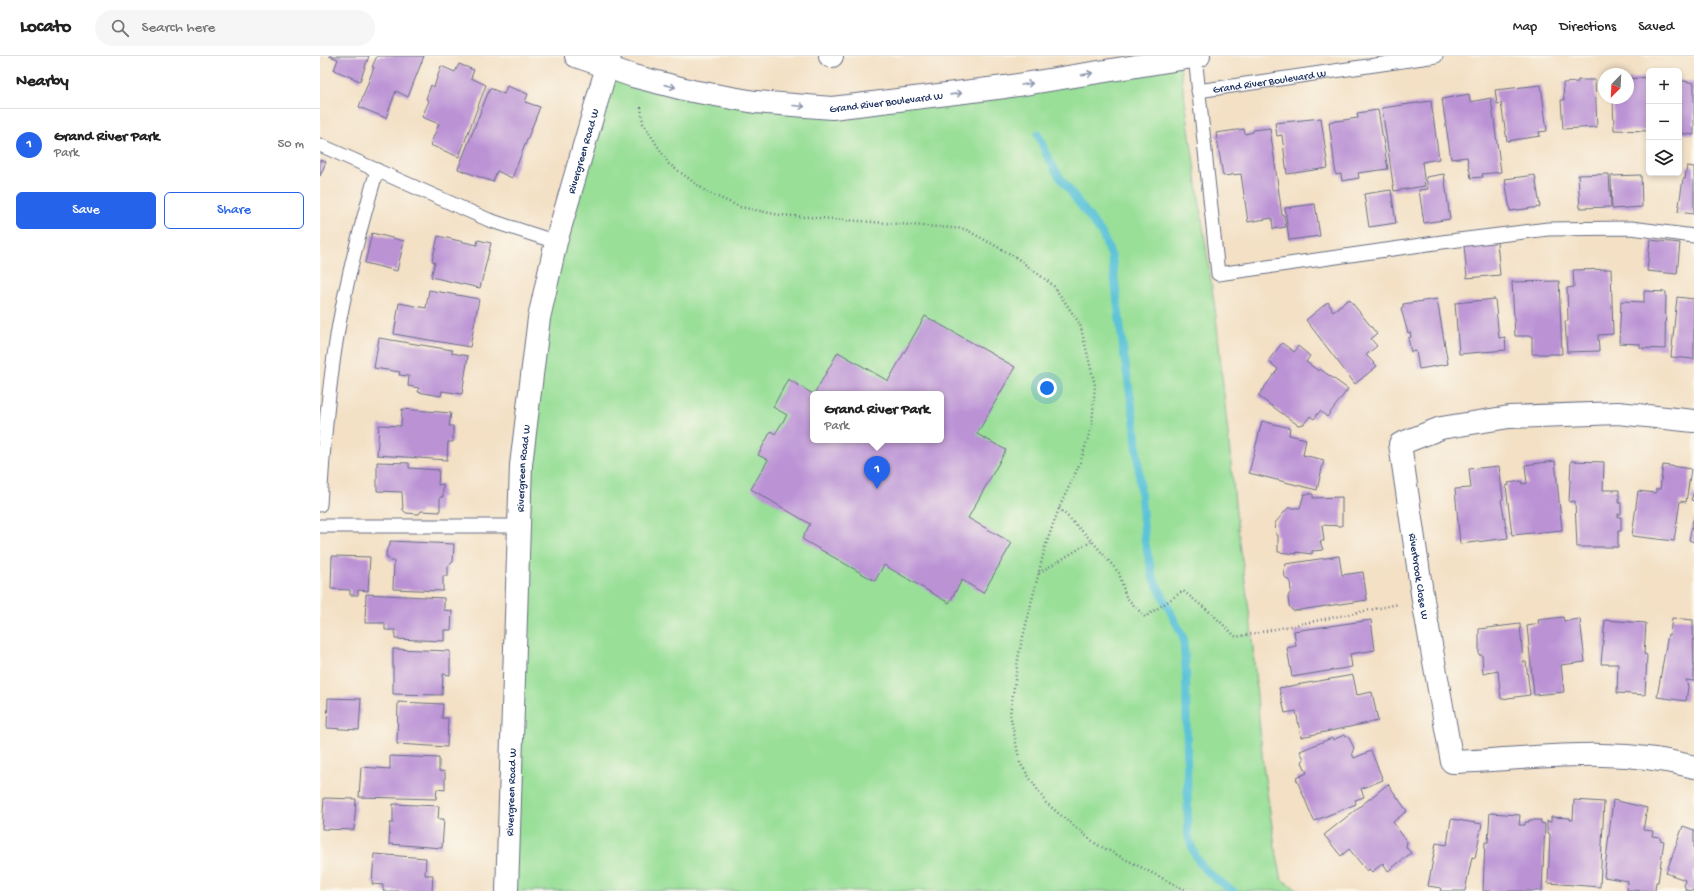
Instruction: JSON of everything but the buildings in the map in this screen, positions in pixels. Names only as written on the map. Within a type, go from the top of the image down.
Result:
[{"type":"street","name":"Grand River Boulevard W","points":[[576,56],[608,62],[692,91],[755,102],[832,108],[1005,88],[1199,56]]},
{"type":"street","name":"Rivergreen Road W","points":[[507,891],[521,465],[539,318],[556,242],[608,62]]},
{"type":"street","name":"Riverbrook Close W","points":[[1694,421],[1618,413],[1509,417],[1442,428],[1400,444],[1423,600],[1452,762],[1575,754],[1615,754],[1670,761],[1694,767]]},
{"type":"lane","points":[[1195,56],[1218,274],[1442,242],[1548,230],[1631,228],[1694,236]]},
{"type":"lane","name":"Grand River Boulevard W","points":[[1198,91],[1436,56]]},
{"type":"lane","points":[[320,145],[489,220],[556,242]]},
{"type":"lane","points":[[320,505],[323,448],[337,336],[357,239],[377,170]]},
{"type":"lane","points":[[320,526],[519,526]]},
{"type":"path","points":[[641,107],[643,123],[669,164],[707,192],[740,207],[780,215],[965,229],[1014,256],[1053,285],[1080,324],[1095,385],[1092,425],[1080,463],[1059,508],[1045,547],[1019,654],[1010,714],[1020,763],[1046,803],[1096,844],[1187,891]]},
{"type":"path","points":[[1059,508],[1092,541],[1119,573],[1126,597],[1145,617],[1183,592],[1212,613],[1236,637],[1423,600]]},
{"type":"path","points":[[1039,573],[1092,541]]},
{"type":"green space","points":[[1179,59],[1216,316],[1236,513],[1251,626],[1263,765],[1275,846],[1282,880],[1300,891],[507,891],[539,318],[606,68],[832,108]]},
{"type":"waterway","points":[[1038,134],[1046,154],[1059,176],[1102,234],[1112,257],[1123,348],[1135,426],[1145,542],[1153,577],[1183,637],[1186,671],[1188,834],[1191,845],[1203,868],[1233,891]]},
{"type":"place","name":"Grand River Park","points":[[877,489]]}]
